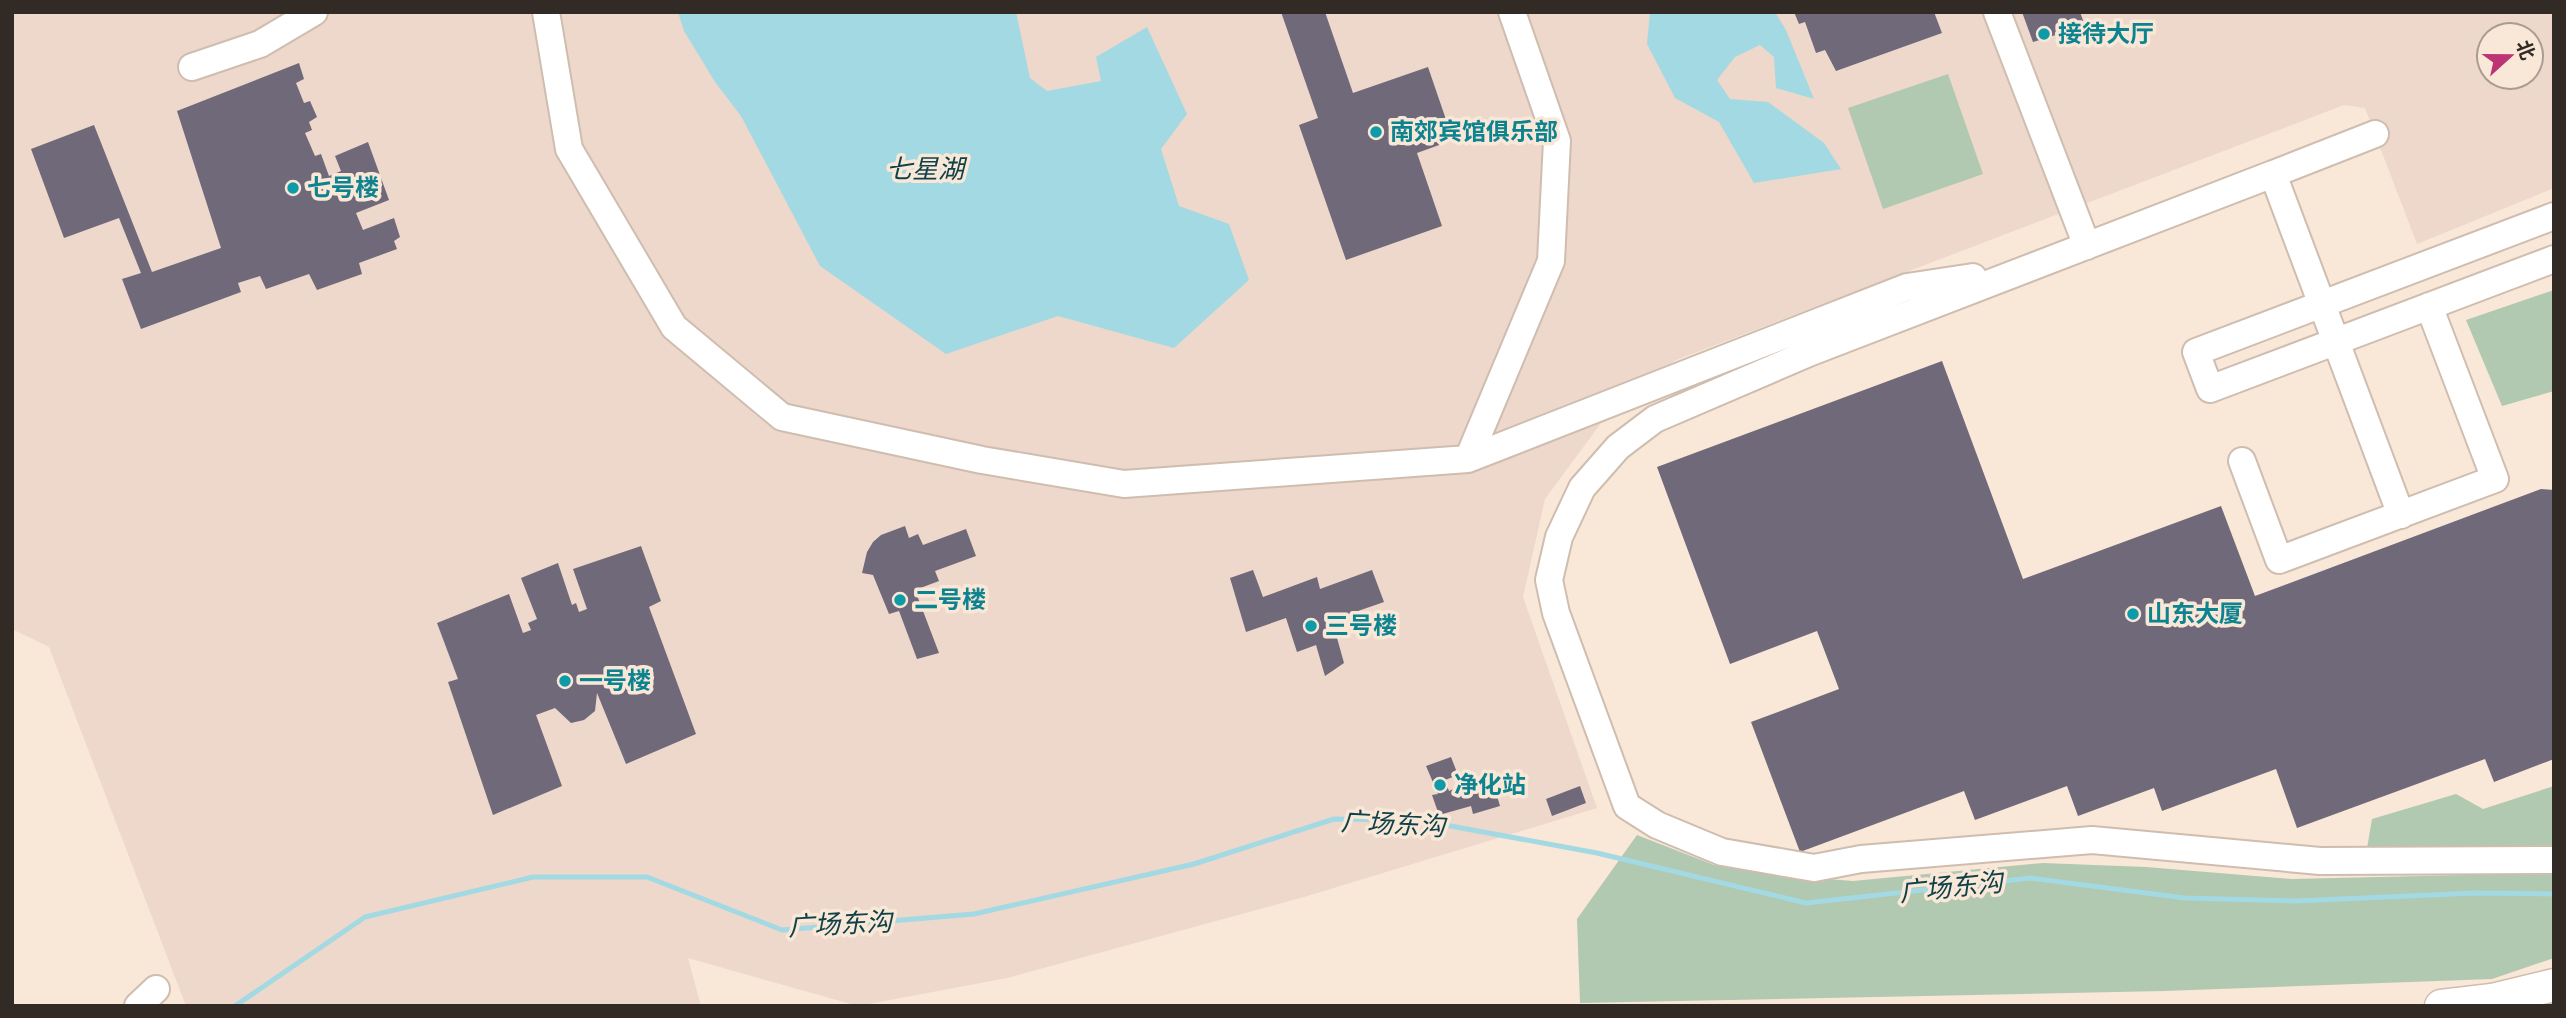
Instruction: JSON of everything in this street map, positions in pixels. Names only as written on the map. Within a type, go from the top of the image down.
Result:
[{"type":"main road","points":[[2441,1006],[2491,1000],[2554,985]]},
{"type":"street","points":[[192,67],[260,44],[313,12]]},
{"type":"street","points":[[546,12],[569,149],[674,327],[782,417],[982,460],[1124,484],[1468,459],[1907,287],[2024,270]]},
{"type":"street","points":[[1468,459],[1551,261],[1557,141],[1512,12]]},
{"type":"street","points":[[1997,12],[2088,246]]},
{"type":"street","points":[[2375,134],[1811,352],[1655,419],[1618,447],[1582,488],[1559,537],[1549,580],[1556,613],[1628,806],[1657,825],[1722,852],[1814,868],[1861,859],[2092,840],[2320,861],[2554,860]]},
{"type":"street","points":[[2273,174],[2401,515]]},
{"type":"street","points":[[2554,216],[2196,352],[2210,389],[2554,259]]},
{"type":"street","points":[[2242,461],[2279,560],[2495,479],[2429,306]]},
{"type":"shaded area","points":[[12,12],[2554,12],[2554,188],[2417,244],[2365,108],[2344,105],[1676,360],[1621,396],[1545,499],[1523,597],[1597,808],[1304,897],[1007,978],[858,1006],[688,958],[701,1006],[186,1006],[49,647],[12,629]]},
{"type":"green space","points":[[1948,74],[1983,174],[1883,209],[1848,108]]},
{"type":"green space","points":[[2554,290],[2554,391],[2502,406],[2466,320]]},
{"type":"green space","points":[[2554,786],[2554,853],[2364,866],[2372,819],[2456,794],[2483,809]]},
{"type":"green space","points":[[1637,835],[1714,865],[1789,876],[1853,881],[2043,863],[2146,867],[2292,879],[2554,873],[2554,958],[2492,979],[2164,991],[1580,1003],[1577,919]]},
{"type":"water","name":"七星湖","points":[[678,12],[1016,12],[1030,78],[1047,91],[1101,81],[1096,57],[1147,27],[1187,114],[1161,149],[1179,206],[1229,224],[1249,280],[1174,348],[1058,316],[946,354],[820,266],[741,116],[715,82],[684,31]]},
{"type":"water","points":[[1650,12],[1775,12],[1786,30],[1814,99],[1776,88],[1774,57],[1760,45],[1735,57],[1717,80],[1730,99],[1768,102],[1824,143],[1841,169],[1754,183],[1719,122],[1675,98],[1647,44]]},
{"type":"building","name":"南郊宾馆俱乐部","points":[[1281,12],[1325,12],[1353,93],[1428,67],[1453,140],[1417,153],[1442,226],[1346,260],[1299,125],[1318,118]]},
{"type":"building","points":[[1794,12],[1934,12],[1942,33],[1836,71],[1825,50],[1816,53],[1805,22],[1799,24]]},
{"type":"building","name":"接待大厅","points":[[2022,12],[2080,12],[2085,26],[2033,42]]},
{"type":"building","name":"七号楼","points":[[299,63],[304,79],[296,83],[304,103],[310,101],[317,117],[309,122],[312,130],[305,133],[315,156],[321,154],[329,176],[341,171],[335,156],[368,142],[389,200],[356,213],[363,230],[394,218],[400,237],[394,241],[397,249],[359,263],[362,274],[317,290],[309,274],[266,289],[260,276],[238,283],[241,292],[141,329],[122,279],[141,273],[119,218],[64,238],[31,149],[94,125],[152,272],[221,248],[177,111]]},
{"type":"building","name":"山东大厦","points":[[1942,361],[2023,579],[2221,506],[2255,596],[2541,489],[2554,490],[2554,759],[2494,782],[2485,759],[2297,828],[2276,769],[2162,811],[2154,788],[2078,816],[2067,786],[1975,820],[1964,791],[1800,852],[1751,722],[1839,689],[1817,631],[1730,664],[1657,467]]},
{"type":"building","name":"二号楼","points":[[905,526],[909,538],[918,534],[923,545],[966,529],[976,556],[935,571],[939,581],[915,590],[939,653],[917,659],[899,611],[889,614],[873,575],[862,573],[867,552],[873,542],[881,535]]},
{"type":"building","name":"一号楼","points":[[641,546],[661,601],[649,607],[696,734],[626,764],[597,693],[595,711],[584,720],[571,723],[555,708],[536,715],[562,786],[493,815],[448,682],[458,679],[437,623],[509,594],[523,633],[531,630],[528,623],[537,619],[521,578],[558,563],[572,605],[576,603],[579,612],[587,609],[573,569]]},
{"type":"building","name":"三号楼","points":[[1253,570],[1263,597],[1317,577],[1320,589],[1372,570],[1384,602],[1332,620],[1344,663],[1325,676],[1316,645],[1297,652],[1286,618],[1246,632],[1230,578]]},
{"type":"building","name":"净化站","points":[[1451,757],[1458,775],[1445,780],[1449,791],[1464,784],[1468,796],[1494,786],[1500,806],[1473,814],[1471,806],[1439,815],[1432,795],[1438,794],[1426,766]]},
{"type":"building","points":[[1580,786],[1586,803],[1552,816],[1546,799]]},
{"type":"waterway","name":"广场东沟","points":[[235,1006],[365,917],[533,877],[647,877],[782,930],[974,914],[1194,864],[1334,819],[1418,820],[1597,853],[1806,903],[2030,878],[2185,898],[2296,901],[2475,893],[2554,894]]},
{"type":"place","name":"接待大厅","points":[[2044,34]]},
{"type":"place","name":"南郊宾馆俱乐部","points":[[1376,132]]},
{"type":"place","name":"七号楼","points":[[293,188]]},
{"type":"place","name":"二号楼","points":[[900,600]]},
{"type":"place","name":"山东大厦","points":[[2133,614]]},
{"type":"place","name":"三号楼","points":[[1311,626]]},
{"type":"place","name":"一号楼","points":[[565,681]]},
{"type":"place","name":"净化站","points":[[1440,785]]}]
